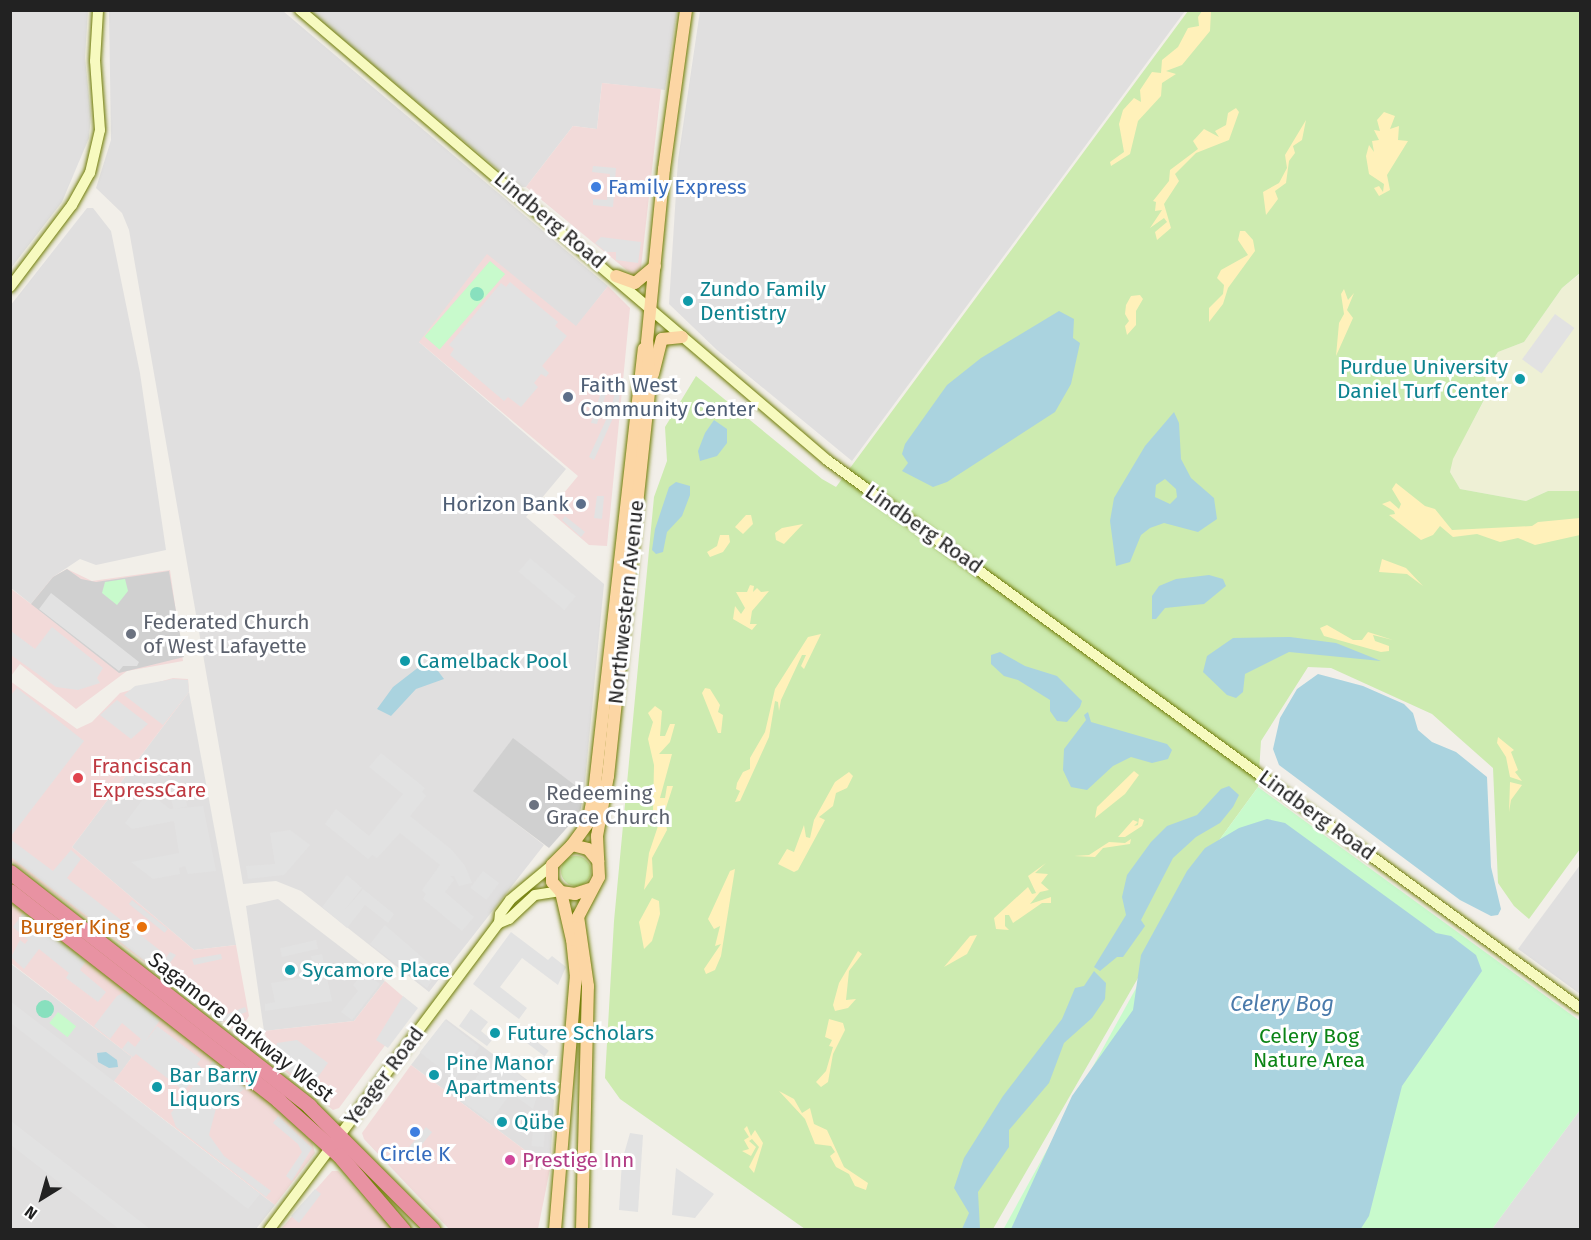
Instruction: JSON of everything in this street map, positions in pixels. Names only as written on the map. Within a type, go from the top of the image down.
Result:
[{"type":"highway","name":"Sagamore Parkway West","points":[[10,872],[278,1081],[336,1141],[433,1230]]},
{"type":"highway","name":"Sagamore Parkway West","points":[[10,891],[270,1093],[336,1141],[403,1230]]},
{"type":"main road","name":"Northwestern Avenue","points":[[572,846],[586,828],[593,799],[638,376],[647,342],[668,131],[686,10]]},
{"type":"main road","points":[[616,276],[635,283],[655,266]]},
{"type":"main road","points":[[650,381],[660,340],[667,336],[682,337]]},
{"type":"main road","name":"Northwestern Avenue","points":[[598,861],[597,837],[608,776],[650,381],[647,342]]},
{"type":"main road","points":[[555,1230],[576,977],[572,940],[560,892],[551,877],[552,865],[572,846],[588,849],[598,861],[599,877],[590,889],[578,917],[588,986],[582,1230]]},
{"type":"main road","points":[[560,892],[575,894],[590,889]]},
{"type":"street","points":[[10,286],[72,205],[90,173],[100,130],[94,40],[98,10]]},
{"type":"street","name":"Lindberg Road","points":[[300,10],[616,276],[682,337],[827,460],[1149,691],[1581,1008]]},
{"type":"street","name":"Yeager Road","points":[[269,1230],[499,923],[500,914],[510,900],[552,865]]},
{"type":"street","name":"Yeager Road","points":[[499,923],[509,919],[535,895],[560,892]]},
{"type":"shaded area","points":[[11,10],[88,11],[85,58],[91,115],[89,138],[62,202],[11,268]]},
{"type":"shaded area","points":[[700,10],[1185,11],[852,461],[717,350],[669,304],[678,160]]},
{"type":"shaded area","points":[[109,11],[283,11],[608,286],[577,326],[419,342],[566,469],[526,517],[604,584],[584,792],[513,739],[474,791],[544,845],[429,992],[301,891],[276,881],[243,884],[129,230],[122,213],[96,188],[111,140]]},
{"type":"shaded area","points":[[309,11],[677,11],[665,90],[602,83],[597,129],[573,126],[526,187],[519,187]]},
{"type":"shaded area","points":[[602,83],[661,89],[641,268],[635,277],[526,187],[573,126],[597,129]]},
{"type":"shaded area","points":[[593,166],[616,168],[613,207],[593,205],[593,199],[607,200],[610,174],[592,172]]},
{"type":"shaded area","points":[[87,208],[93,208],[111,231],[140,373],[166,550],[96,565],[80,559],[53,577],[31,604],[11,588],[10,306]]},
{"type":"shaded area","points":[[601,237],[641,242],[638,263],[616,260],[616,252],[606,252],[595,243]]},
{"type":"shaded area","points":[[487,254],[576,326],[608,286],[630,308],[607,546],[589,545],[549,511],[578,476],[419,342]]},
{"type":"shaded area","points":[[510,282],[558,322],[555,326],[567,336],[542,366],[549,373],[546,377],[541,374],[534,383],[538,387],[521,407],[508,397],[504,401],[450,355],[454,349],[449,345],[501,283],[506,287]]},
{"type":"shaded area","points":[[1555,314],[1574,328],[1542,373],[1522,359]]},
{"type":"shaded area","points":[[617,384],[621,385],[618,407],[594,460],[589,457],[611,409]]},
{"type":"shaded area","points":[[602,389],[607,390],[597,424],[591,423]]},
{"type":"shaded area","points":[[597,496],[604,496],[602,519],[594,518]]},
{"type":"shaded area","points":[[565,516],[585,532],[581,537],[562,520]]},
{"type":"shaded area","points":[[530,558],[576,597],[564,610],[518,572]]},
{"type":"shaded area","points":[[67,569],[92,581],[170,570],[183,661],[127,671],[76,709],[20,664],[11,676],[10,588],[31,604],[53,577]]},
{"type":"shaded area","points":[[67,569],[81,579],[96,582],[169,571],[184,657],[119,673],[31,604],[53,577]]},
{"type":"shaded area","points":[[51,593],[139,662],[137,666],[123,666],[119,671],[39,609]]},
{"type":"shaded area","points":[[52,627],[103,668],[97,678],[100,683],[78,690],[56,687],[11,655],[11,631],[35,649]]},
{"type":"shaded area","points":[[173,678],[188,679],[189,692],[72,847],[194,950],[236,945],[249,1016],[238,1033],[11,861],[10,681],[77,729],[92,722],[120,693]]},
{"type":"shaded area","points":[[173,679],[188,680],[189,692],[163,725],[124,695],[135,686]]},
{"type":"shaded area","points":[[17,688],[84,741],[11,836],[10,696]]},
{"type":"shaded area","points":[[189,692],[236,945],[194,950],[72,847]]},
{"type":"shaded area","points":[[117,700],[148,724],[131,739],[100,715]]},
{"type":"shaded area","points":[[513,738],[584,792],[580,813],[549,848],[473,791]]},
{"type":"shaded area","points":[[381,753],[425,788],[422,792],[426,796],[410,816],[452,850],[465,866],[472,883],[459,886],[454,876],[450,876],[454,880],[445,892],[474,917],[462,931],[423,899],[426,894],[422,890],[440,865],[400,833],[377,858],[372,855],[368,859],[325,824],[336,809],[369,836],[403,794],[369,767]]},
{"type":"shaded area","points":[[182,782],[187,806],[174,809],[168,785]]},
{"type":"shaded area","points":[[143,799],[157,799],[170,809],[203,806],[216,871],[188,874],[185,866],[179,868],[180,874],[153,879],[131,862],[179,853],[174,821],[132,829],[125,823]]},
{"type":"shaded area","points":[[290,830],[310,845],[284,875],[248,879],[246,866],[275,864],[270,833]]},
{"type":"shaded area","points":[[10,839],[53,871],[71,850],[81,859],[67,878],[166,955],[155,969],[11,857]]},
{"type":"shaded area","points":[[1580,865],[1580,994],[1518,949]]},
{"type":"shaded area","points":[[483,871],[499,883],[486,900],[470,888]]},
{"type":"shaded area","points":[[347,875],[362,888],[344,911],[363,889],[394,914],[388,923],[365,905],[347,928],[322,907]]},
{"type":"shaded area","points":[[278,899],[385,981],[354,1021],[264,1031],[246,906]]},
{"type":"shaded area","points":[[132,900],[168,929],[165,933],[129,904]]},
{"type":"shaded area","points":[[10,902],[265,1099],[312,1142],[315,1153],[275,1205],[114,1081],[132,1057],[11,963]]},
{"type":"shaded area","points":[[23,913],[86,961],[80,970],[106,992],[98,1002],[66,978],[69,973],[39,949],[24,969],[11,957],[20,940],[25,944],[28,940],[13,927]]},
{"type":"shaded area","points":[[385,925],[438,971],[427,988],[370,944]]},
{"type":"shaded area","points":[[511,932],[548,960],[552,956],[566,967],[558,985],[522,958],[500,987],[527,1008],[519,1019],[473,984]]},
{"type":"shaded area","points":[[316,940],[318,949],[282,957],[280,948]]},
{"type":"shaded area","points":[[170,952],[176,955],[159,977],[155,973]]},
{"type":"shaded area","points":[[221,954],[222,959],[194,965],[192,959]]},
{"type":"shaded area","points":[[322,954],[332,1001],[265,1011],[265,1004],[275,1002],[271,983],[317,976],[321,980],[320,973],[315,974],[311,956]]},
{"type":"shaded area","points":[[10,963],[132,1057],[114,1082],[275,1205],[256,1229],[11,1229]]},
{"type":"shaded area","points":[[364,972],[380,984],[352,1020],[341,1012],[358,991],[353,985]]},
{"type":"shaded area","points":[[385,981],[414,1006],[339,1108],[333,1110],[276,1064],[264,1031],[354,1021]]},
{"type":"shaded area","points":[[125,992],[160,1020],[145,1042],[157,1026],[201,1059],[197,1064],[202,1068],[184,1091],[136,1054],[133,1057],[122,1049],[128,1041],[135,1047],[141,1039],[122,1023],[110,1039],[94,1026],[117,996]]},
{"type":"shaded area","points":[[403,996],[418,1008],[388,1048],[376,1040]]},
{"type":"shaded area","points":[[10,1001],[260,1194],[248,1209],[11,1023]]},
{"type":"shaded area","points":[[245,1007],[247,1012],[220,1022],[218,1018]]},
{"type":"shaded area","points":[[471,1009],[488,1022],[481,1031],[492,1040],[487,1046],[459,1026]]},
{"type":"shaded area","points":[[446,1019],[554,1100],[550,1169],[411,1065]]},
{"type":"shaded area","points":[[445,1020],[480,1047],[454,1079],[420,1052]]},
{"type":"shaded area","points":[[516,1026],[549,1051],[545,1056],[512,1032]]},
{"type":"shaded area","points":[[297,1040],[328,1063],[310,1088],[279,1064],[274,1054],[277,1043]]},
{"type":"shaded area","points":[[493,1055],[539,1090],[533,1109],[511,1093],[490,1121],[460,1100]]},
{"type":"shaded area","points":[[213,1061],[246,1088],[231,1098],[219,1097],[209,1135],[224,1156],[271,1191],[266,1197],[176,1127],[171,1113]]},
{"type":"shaded area","points":[[411,1065],[550,1169],[538,1229],[449,1229],[364,1139],[362,1133]]},
{"type":"shaded area","points":[[1580,1110],[1580,1229],[1492,1229]]},
{"type":"shaded area","points":[[278,1116],[312,1148],[292,1181],[286,1176],[302,1152],[298,1144],[273,1123]]},
{"type":"shaded area","points":[[534,1118],[546,1119],[544,1147],[532,1146]]},
{"type":"shaded area","points":[[10,1121],[150,1229],[119,1229],[11,1145]]},
{"type":"shaded area","points":[[426,1127],[432,1132],[413,1154],[407,1149]]},
{"type":"shaded area","points":[[630,1133],[643,1135],[638,1212],[619,1210],[622,1161]]},
{"type":"shaded area","points":[[676,1168],[714,1194],[695,1218],[672,1215]]},
{"type":"shaded area","points":[[332,1171],[338,1171],[392,1229],[280,1230]]},
{"type":"shaded area","points":[[315,1189],[321,1194],[299,1223],[291,1216]]},
{"type":"green space","points":[[1188,11],[1580,11],[1580,273],[1562,288],[1524,342],[1498,352],[1486,370],[1484,400],[1453,459],[1450,472],[1460,489],[1526,501],[1548,491],[1580,491],[1580,849],[1529,919],[1514,906],[1498,883],[1493,768],[1432,714],[1331,668],[1308,667],[1261,741],[1258,787],[1212,850],[993,1229],[805,1229],[620,1099],[605,1078],[614,921],[654,497],[667,461],[665,427],[696,376],[822,479],[836,487]]},
{"type":"green space","points":[[490,261],[505,274],[439,350],[424,336]]},
{"type":"green space","points":[[1580,274],[1580,491],[1548,491],[1526,501],[1460,489],[1450,472],[1452,459],[1484,401],[1486,370],[1498,352],[1524,342],[1562,288]]},
{"type":"green space","points":[[474,287],[480,287],[484,294],[480,301],[474,301],[470,297],[470,291]]},
{"type":"green space","points":[[125,579],[128,591],[117,605],[102,593],[105,582]]},
{"type":"green space","name":"Celery Bog","points":[[1258,787],[1580,1021],[1580,1110],[1492,1229],[1003,1230],[1212,850]]},
{"type":"green space","points":[[576,856],[582,857],[590,865],[590,877],[582,885],[576,886],[570,885],[562,877],[561,871],[562,865],[570,857]]},
{"type":"green space","points":[[45,1000],[51,1003],[54,1009],[51,1015],[45,1018],[39,1015],[36,1009],[39,1003]]},
{"type":"green space","points":[[58,1012],[76,1026],[68,1037],[49,1023]]},
{"type":"green space","points":[[259,1030],[264,1056],[263,1057],[246,1043]]},
{"type":"sand","points":[[1202,11],[1211,11],[1210,31],[1182,65],[1166,71],[1176,74],[1162,83],[1161,96],[1138,121],[1130,154],[1111,166],[1110,162],[1124,152],[1119,124],[1123,110],[1134,98],[1141,102],[1140,90],[1152,72],[1161,73],[1162,60],[1178,47],[1188,28],[1199,26],[1198,17]]},
{"type":"sand","points":[[1236,108],[1239,112],[1229,140],[1196,153],[1175,174],[1179,181],[1164,204],[1171,228],[1157,240],[1155,232],[1167,222],[1164,218],[1150,228],[1162,210],[1155,211],[1156,202],[1153,201],[1169,181],[1170,170],[1198,149],[1193,141],[1204,129],[1219,137],[1215,131],[1226,125],[1228,113]]},
{"type":"sand","points":[[1384,112],[1395,116],[1390,129],[1399,126],[1398,140],[1408,141],[1387,175],[1390,190],[1379,196],[1374,188],[1379,186],[1383,192],[1384,184],[1369,174],[1366,156],[1369,145],[1374,152],[1372,141],[1379,140],[1374,130],[1380,131],[1377,120]]},
{"type":"sand","points":[[1306,120],[1302,140],[1293,146],[1295,153],[1289,161],[1286,183],[1275,191],[1278,199],[1266,215],[1263,192],[1279,183],[1287,168],[1285,155]]},
{"type":"sand","points":[[1240,231],[1245,231],[1253,240],[1255,251],[1228,288],[1223,304],[1209,322],[1209,308],[1223,294],[1224,285],[1217,278],[1221,270],[1248,255],[1238,240]]},
{"type":"sand","points":[[1344,289],[1348,300],[1354,293],[1347,310],[1353,318],[1336,356],[1339,323],[1344,314],[1341,294]]},
{"type":"sand","points":[[1140,295],[1143,299],[1136,311],[1136,325],[1127,335],[1125,326],[1129,321],[1125,314],[1126,305],[1131,296]]},
{"type":"sand","points":[[1396,483],[1425,506],[1435,509],[1452,530],[1532,526],[1538,522],[1580,518],[1580,535],[1535,545],[1518,538],[1500,542],[1477,534],[1453,537],[1440,526],[1433,535],[1421,540],[1389,515],[1395,514],[1394,511],[1382,504],[1390,501],[1399,509],[1401,504],[1392,489]]},
{"type":"sand","points":[[746,515],[751,515],[753,524],[743,534],[735,527]]},
{"type":"sand","points":[[803,524],[784,544],[776,540],[775,533],[782,528]]},
{"type":"sand","points":[[720,535],[729,535],[730,542],[723,552],[710,557],[707,552],[717,546]]},
{"type":"sand","points":[[1382,559],[1406,568],[1423,586],[1407,574],[1379,572]]},
{"type":"sand","points":[[750,585],[754,586],[753,592],[757,588],[761,592],[769,591],[752,611],[750,624],[757,624],[752,630],[733,619],[735,606],[741,614],[745,608],[736,592],[747,592]]},
{"type":"sand","points":[[1327,625],[1353,640],[1362,640],[1368,632],[1393,640],[1373,635],[1375,641],[1389,646],[1389,651],[1381,652],[1324,636],[1320,628]]},
{"type":"sand","points":[[821,634],[804,669],[801,666],[806,655],[802,655],[781,700],[779,711],[778,702],[775,701],[769,737],[740,801],[735,802],[740,791],[736,789],[737,783],[743,772],[750,769],[750,758],[765,732],[775,689],[808,637]]},
{"type":"sand","points":[[705,688],[710,689],[720,705],[718,712],[723,715],[721,733],[718,733],[702,693]]},
{"type":"sand","points":[[655,706],[662,711],[660,736],[665,736],[670,724],[675,724],[670,742],[659,754],[672,754],[660,798],[665,798],[667,786],[673,786],[664,814],[667,830],[652,858],[653,877],[644,890],[649,853],[659,823],[653,811],[654,765],[648,739],[653,722],[648,713]]},
{"type":"sand","points":[[1498,737],[1514,750],[1511,752],[1518,770],[1515,772],[1522,781],[1510,777],[1506,757],[1497,743]]},
{"type":"sand","points":[[1134,771],[1139,775],[1125,794],[1095,818],[1097,807]]},
{"type":"sand","points":[[849,772],[853,776],[847,788],[836,793],[833,806],[819,817],[825,820],[798,870],[794,872],[778,864],[787,849],[794,852],[804,825],[806,837],[810,838],[814,820],[835,782]]},
{"type":"sand","points":[[1510,782],[1522,785],[1511,800],[1509,812]]},
{"type":"sand","points":[[1139,818],[1144,820],[1142,826],[1125,837],[1118,837],[1133,820],[1138,822],[1134,826],[1138,825]]},
{"type":"sand","points":[[1131,839],[1130,844],[1103,848],[1095,857],[1074,856],[1089,855],[1109,842],[1125,843]]},
{"type":"sand","points":[[1046,863],[1035,873],[1048,874],[1041,883],[1049,890],[1040,892],[1030,904],[1051,897],[1051,903],[1042,903],[1013,923],[1009,915],[1005,915],[1005,926],[1009,930],[996,929],[994,918],[1028,887],[1032,894],[1036,893],[1028,876]]},
{"type":"sand","points":[[735,869],[721,956],[715,970],[706,974],[704,969],[721,944],[715,946],[720,926],[714,929],[708,919],[730,871]]},
{"type":"sand","points":[[652,898],[659,901],[660,914],[652,941],[644,949],[639,922]]},
{"type":"sand","points":[[977,935],[967,954],[944,967],[970,936]]},
{"type":"sand","points":[[858,951],[862,954],[849,971],[846,1000],[856,999],[848,1008],[835,1011],[833,1005],[839,983]]},
{"type":"sand","points":[[829,1019],[843,1023],[845,1030],[833,1054],[828,1082],[821,1087],[816,1082],[826,1071],[833,1047],[829,1046],[832,1040],[825,1037]]},
{"type":"sand","points":[[779,1091],[794,1099],[802,1113],[810,1108],[814,1124],[827,1130],[844,1167],[868,1183],[866,1190],[855,1186],[849,1174],[836,1167],[830,1156],[835,1152],[831,1146],[815,1144],[805,1119]]},
{"type":"sand","points":[[747,1126],[751,1136],[755,1130],[763,1143],[754,1173],[749,1167],[759,1147],[752,1139],[749,1141],[756,1147],[751,1156],[742,1151],[749,1149],[744,1140],[749,1137],[744,1129]]},
{"type":"water","points":[[1059,311],[1074,319],[1073,338],[1080,343],[1071,384],[1055,412],[947,482],[933,487],[902,471],[908,463],[902,454],[905,444],[947,385],[981,358]]},
{"type":"water","points":[[1174,412],[1179,423],[1181,459],[1191,478],[1214,498],[1217,519],[1198,532],[1164,523],[1150,528],[1141,535],[1130,562],[1116,566],[1110,521],[1114,498],[1145,446]],"holes":[[[1165,479],[1176,489],[1177,497],[1170,504],[1155,497],[1156,485]]]},
{"type":"water","points":[[714,420],[727,429],[727,443],[717,456],[700,461],[698,451],[705,433]]},
{"type":"water","points":[[676,482],[690,486],[690,495],[682,516],[667,532],[663,552],[656,554],[652,550],[655,529],[669,487]]},
{"type":"water","points":[[1209,575],[1223,579],[1226,586],[1204,604],[1165,608],[1156,619],[1152,619],[1152,596],[1159,586],[1176,579]]},
{"type":"water","points":[[1290,637],[1336,643],[1381,661],[1289,652],[1245,674],[1243,692],[1236,698],[1227,695],[1203,672],[1207,656],[1233,638]]},
{"type":"water","points":[[1000,652],[1025,666],[1057,676],[1082,701],[1080,707],[1067,722],[1057,721],[1050,711],[1050,700],[1018,680],[1004,676],[991,664],[991,655]]},
{"type":"water","points":[[424,663],[432,663],[444,679],[416,689],[391,716],[377,709],[393,687]]},
{"type":"water","points":[[1318,674],[1363,686],[1404,704],[1413,713],[1418,730],[1432,742],[1456,752],[1487,777],[1491,867],[1501,909],[1498,915],[1491,916],[1460,900],[1279,765],[1273,749],[1280,718],[1297,689]]},
{"type":"water","points":[[1088,712],[1091,722],[1167,744],[1172,750],[1168,759],[1152,763],[1131,757],[1113,766],[1087,790],[1071,787],[1063,770],[1064,749],[1086,720],[1084,715]]},
{"type":"water","points":[[1229,786],[1239,795],[1233,807],[1220,823],[1196,837],[1173,858],[1141,920],[1145,926],[1123,957],[1117,957],[1100,971],[1094,967],[1126,915],[1122,897],[1127,875],[1151,842],[1167,826],[1197,815],[1221,789]]},
{"type":"water","name":"Celery Bog","points":[[1267,819],[1285,823],[1436,933],[1451,936],[1476,955],[1482,971],[1402,1086],[1369,1216],[1360,1230],[1011,1229],[1072,1096],[1133,1010],[1141,955],[1187,871],[1205,848],[1239,828]]},
{"type":"water","points":[[1094,971],[1106,983],[1105,999],[1092,1018],[1064,1043],[1049,1083],[1009,1130],[1009,1147],[978,1192],[980,1229],[962,1229],[969,1213],[954,1188],[964,1158],[1003,1096],[1062,1019],[1075,988],[1084,986]]},
{"type":"water","points":[[106,1052],[117,1060],[118,1067],[109,1068],[98,1062],[97,1053]]},
{"type":"place","name":"Family Express","points":[[596,187]]},
{"type":"place","name":"Zundo Family Dentistry","points":[[688,301]]},
{"type":"place","name":"Purdue University Daniel Turf Center","points":[[1520,379]]},
{"type":"place","name":"Faith West Community Center","points":[[568,397]]},
{"type":"place","name":"Horizon Bank","points":[[581,504]]},
{"type":"place","name":"Federated Church of West Lafayette","points":[[131,634]]},
{"type":"place","name":"Camelback Pool","points":[[405,661]]},
{"type":"place","name":"Franciscan ExpressCare","points":[[78,778]]},
{"type":"place","name":"Redeeming Grace Church","points":[[534,805]]},
{"type":"place","name":"Burger King","points":[[142,927]]},
{"type":"place","name":"Sycamore Place","points":[[290,970]]},
{"type":"place","name":"Future Scholars","points":[[495,1033]]},
{"type":"place","name":"Pine Manor Apartments","points":[[434,1075]]},
{"type":"place","name":"Bar Barry Liquors","points":[[157,1087]]},
{"type":"place","name":"Qübe","points":[[502,1122]]},
{"type":"place","name":"Circle K","points":[[415,1132]]},
{"type":"place","name":"Prestige Inn","points":[[510,1160]]},
{"type":"park label","name":"Celery Bog Nature Area","points":[[1309,1048]]}]
